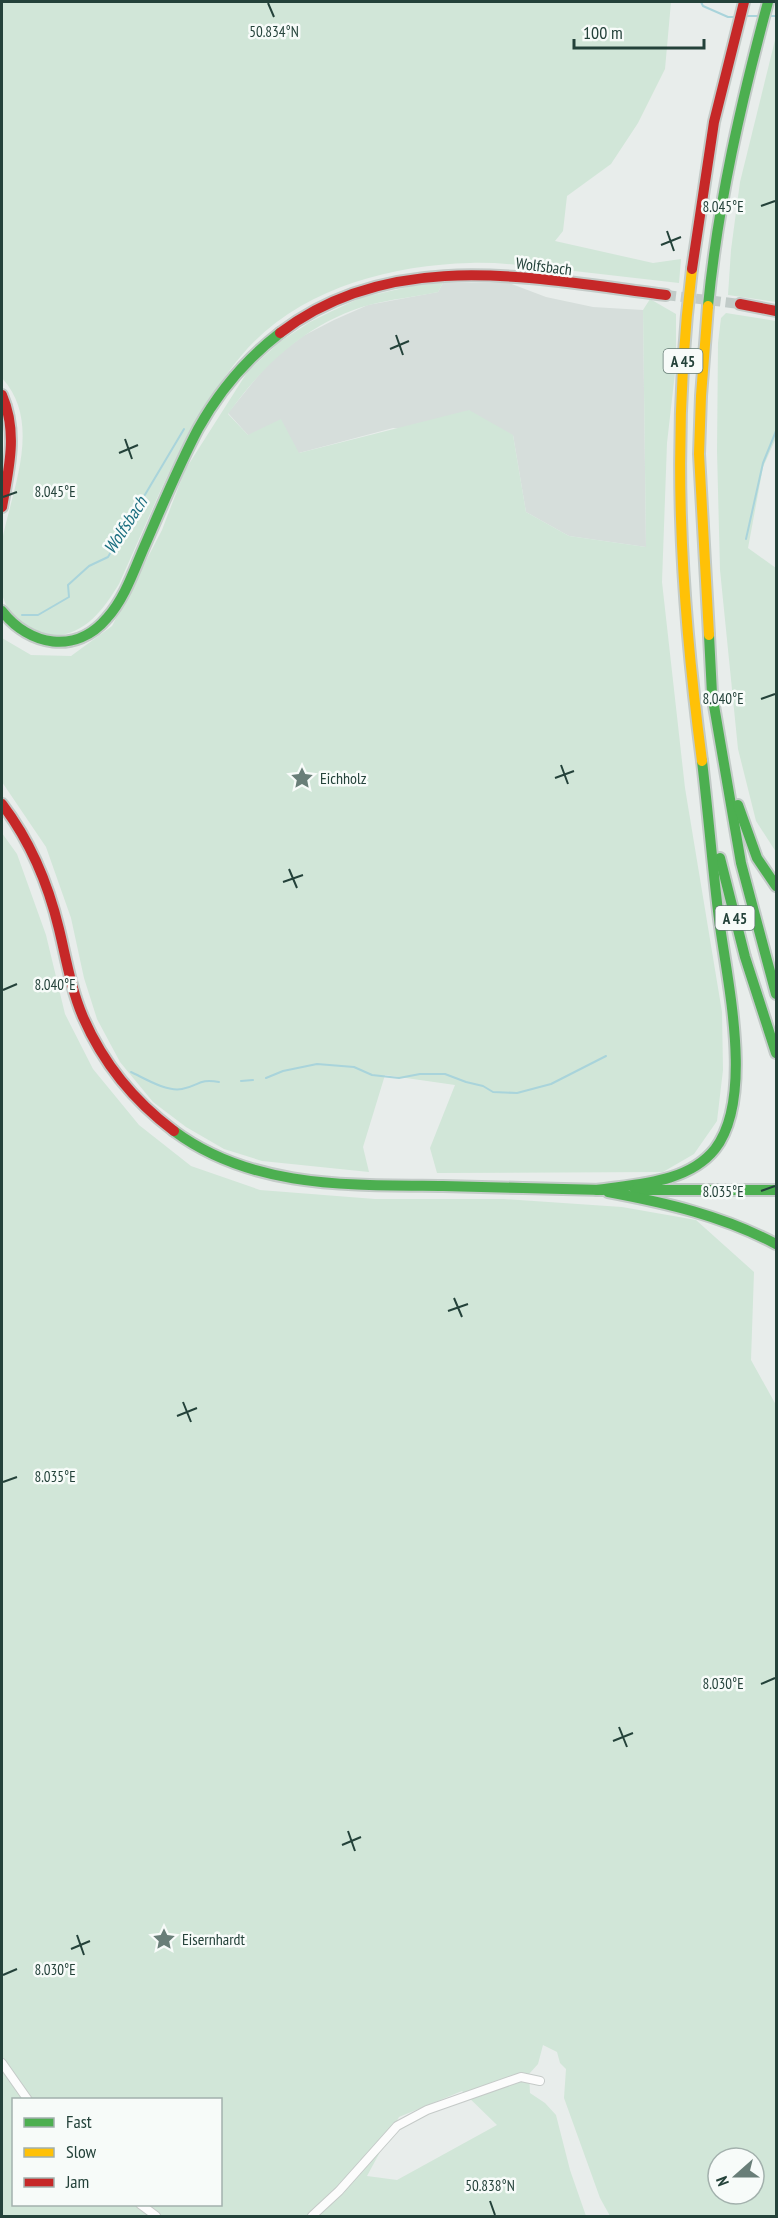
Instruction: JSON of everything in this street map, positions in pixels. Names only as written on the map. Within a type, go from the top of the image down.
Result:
[{"type":"main road","name":"A 45","points":[[744,2],[719,97],[710,142],[683,354],[679,442],[686,615],[704,780],[722,868],[742,945],[760,1008],[777,1053]]},
{"type":"main road","name":"A 45","points":[[768,2],[744,92],[721,206],[706,319],[699,456],[712,694],[717,731],[741,863],[777,994]]},
{"type":"main road","name":"Wolfsbach","points":[[2,611],[19,631],[31,637],[57,642],[84,636],[106,620],[124,592],[193,437],[222,391],[258,351],[283,330],[333,300],[376,285],[445,274],[498,276],[666,295]]},
{"type":"main road","points":[[740,304],[777,311]]},
{"type":"main road","points":[[2,395],[9,408],[13,436],[2,507]]},
{"type":"main road","points":[[717,731],[749,843],[765,874],[777,886]]},
{"type":"main road","points":[[597,1190],[664,1179],[689,1170],[715,1148],[728,1120],[734,1083],[734,1030],[704,780]]},
{"type":"main road","points":[[2,804],[20,829],[41,870],[56,916],[73,988],[90,1034],[107,1062],[132,1095],[174,1133],[209,1154],[257,1171],[308,1182],[360,1186],[718,1192],[777,1190]]},
{"type":"main road","points":[[597,1190],[699,1211],[755,1232],[777,1244]]},
{"type":"street","points":[[2,2064],[27,2098]]},
{"type":"street","points":[[312,2217],[397,2126],[427,2110],[521,2078],[540,2081]]},
{"type":"street","points":[[141,2206],[156,2217]]},
{"type":"shaded area","points":[[443,283],[509,283],[546,297],[593,307],[643,310],[646,547],[569,536],[526,512],[513,435],[393,428],[299,453],[248,435],[228,413],[271,360],[303,336],[368,305],[438,292]]},
{"type":"green space","points":[[2,2],[671,2],[665,69],[638,123],[611,164],[567,196],[563,231],[555,241],[653,263],[681,259],[679,283],[524,266],[470,263],[407,269],[376,276],[316,298],[288,314],[263,333],[221,382],[172,466],[119,584],[107,603],[84,626],[75,631],[53,636],[36,632],[28,628],[9,609],[2,589],[1,544],[17,478],[23,436],[21,415],[14,396],[2,378]]},
{"type":"green space","points":[[776,36],[776,302],[728,295],[740,182]]},
{"type":"green space","points":[[443,283],[438,292],[369,305],[327,322],[307,334],[289,347],[256,378],[228,414],[248,435],[281,419],[299,453],[469,410],[513,435],[526,512],[569,536],[646,547],[643,310],[650,299],[676,314],[676,364],[667,443],[662,582],[685,788],[722,1012],[723,1070],[717,1121],[694,1154],[663,1172],[437,1173],[430,1148],[455,1085],[385,1075],[363,1147],[369,1172],[262,1161],[224,1149],[186,1127],[153,1102],[120,1062],[97,1019],[84,978],[71,918],[46,847],[2,782],[2,638],[31,655],[71,656],[112,626],[162,530],[185,470],[248,371],[281,341],[310,322],[360,298],[412,286]]},
{"type":"green space","points":[[726,313],[776,321],[776,438],[763,467],[748,548],[776,568],[776,852],[756,821],[738,749],[720,570],[717,451],[718,343],[721,318]]},
{"type":"green space","points":[[2,833],[17,854],[46,935],[65,1014],[93,1069],[139,1125],[191,1166],[260,1190],[375,1199],[504,1199],[622,1207],[696,1220],[754,1272],[751,1360],[776,1405],[776,2216],[610,2216],[600,2198],[564,2098],[566,2069],[560,2063],[557,2052],[543,2045],[538,2064],[529,2074],[530,2093],[545,2103],[556,2115],[570,2170],[586,2216],[2,2216]],"holes":[[[462,2091],[497,2125],[397,2180],[367,2176],[399,2117]]]},
{"type":"waterway","points":[[701,2],[703,6],[728,17],[735,17]]},
{"type":"waterway","points":[[746,16],[759,16]]},
{"type":"waterway","points":[[770,16],[776,16]]},
{"type":"waterway","name":"Wolfsbach","points":[[22,615],[38,615],[69,597],[68,585],[89,566],[108,557],[184,429]]},
{"type":"waterway","points":[[746,539],[763,463],[776,431]]},
{"type":"waterway","points":[[266,1078],[283,1071],[317,1064],[354,1067],[372,1075],[399,1078],[420,1074],[445,1074],[483,1086],[493,1092],[517,1093],[551,1084],[606,1056]]},
{"type":"waterway","points":[[131,1072],[155,1084],[176,1089],[188,1088],[203,1082],[219,1082]]},
{"type":"waterway","points":[[241,1081],[253,1080]]},
{"type":"tunnel","points":[[666,295],[740,304]]},
{"type":"traffic: fast","points":[[708,306],[724,191],[768,2]]},
{"type":"traffic: fast","points":[[2,611],[25,632],[53,642],[67,641],[95,630],[119,602],[129,583],[177,472],[206,415],[244,365],[280,333]]},
{"type":"traffic: fast","points":[[709,635],[712,694],[741,863],[776,994]]},
{"type":"traffic: fast","points":[[597,1190],[661,1180],[691,1169],[715,1149],[727,1126],[734,1098],[736,1067],[731,1000],[718,911],[702,761]]},
{"type":"traffic: fast","points":[[738,805],[757,858],[776,886]]},
{"type":"traffic: fast","points":[[720,858],[745,957],[776,1053]]},
{"type":"traffic: fast","points":[[174,1131],[204,1150],[236,1164],[269,1174],[303,1180],[373,1185],[603,1190]]},
{"type":"traffic: fast","points":[[635,1190],[776,1190]]},
{"type":"traffic: fast","points":[[608,1192],[715,1218],[776,1244]]},
{"type":"traffic: slow","points":[[692,269],[685,331],[682,393],[681,515],[688,637],[702,761]]},
{"type":"traffic: slow","points":[[708,306],[699,454],[709,635]]},
{"type":"traffic: jam","points":[[692,269],[714,122],[744,2]]},
{"type":"traffic: jam","points":[[280,333],[324,306],[370,288],[418,279],[467,275],[517,277],[666,295]]},
{"type":"traffic: jam","points":[[740,304],[776,311]]},
{"type":"traffic: jam","points":[[2,395],[7,409],[11,436],[2,507]]},
{"type":"traffic: jam","points":[[2,804],[22,833],[44,879],[55,912],[75,996],[91,1034],[121,1080],[146,1107],[174,1131]]},
{"type":"place","name":"Eichholz","points":[[302,778]]},
{"type":"place","name":"Eisernhardt","points":[[164,1939]]}]
